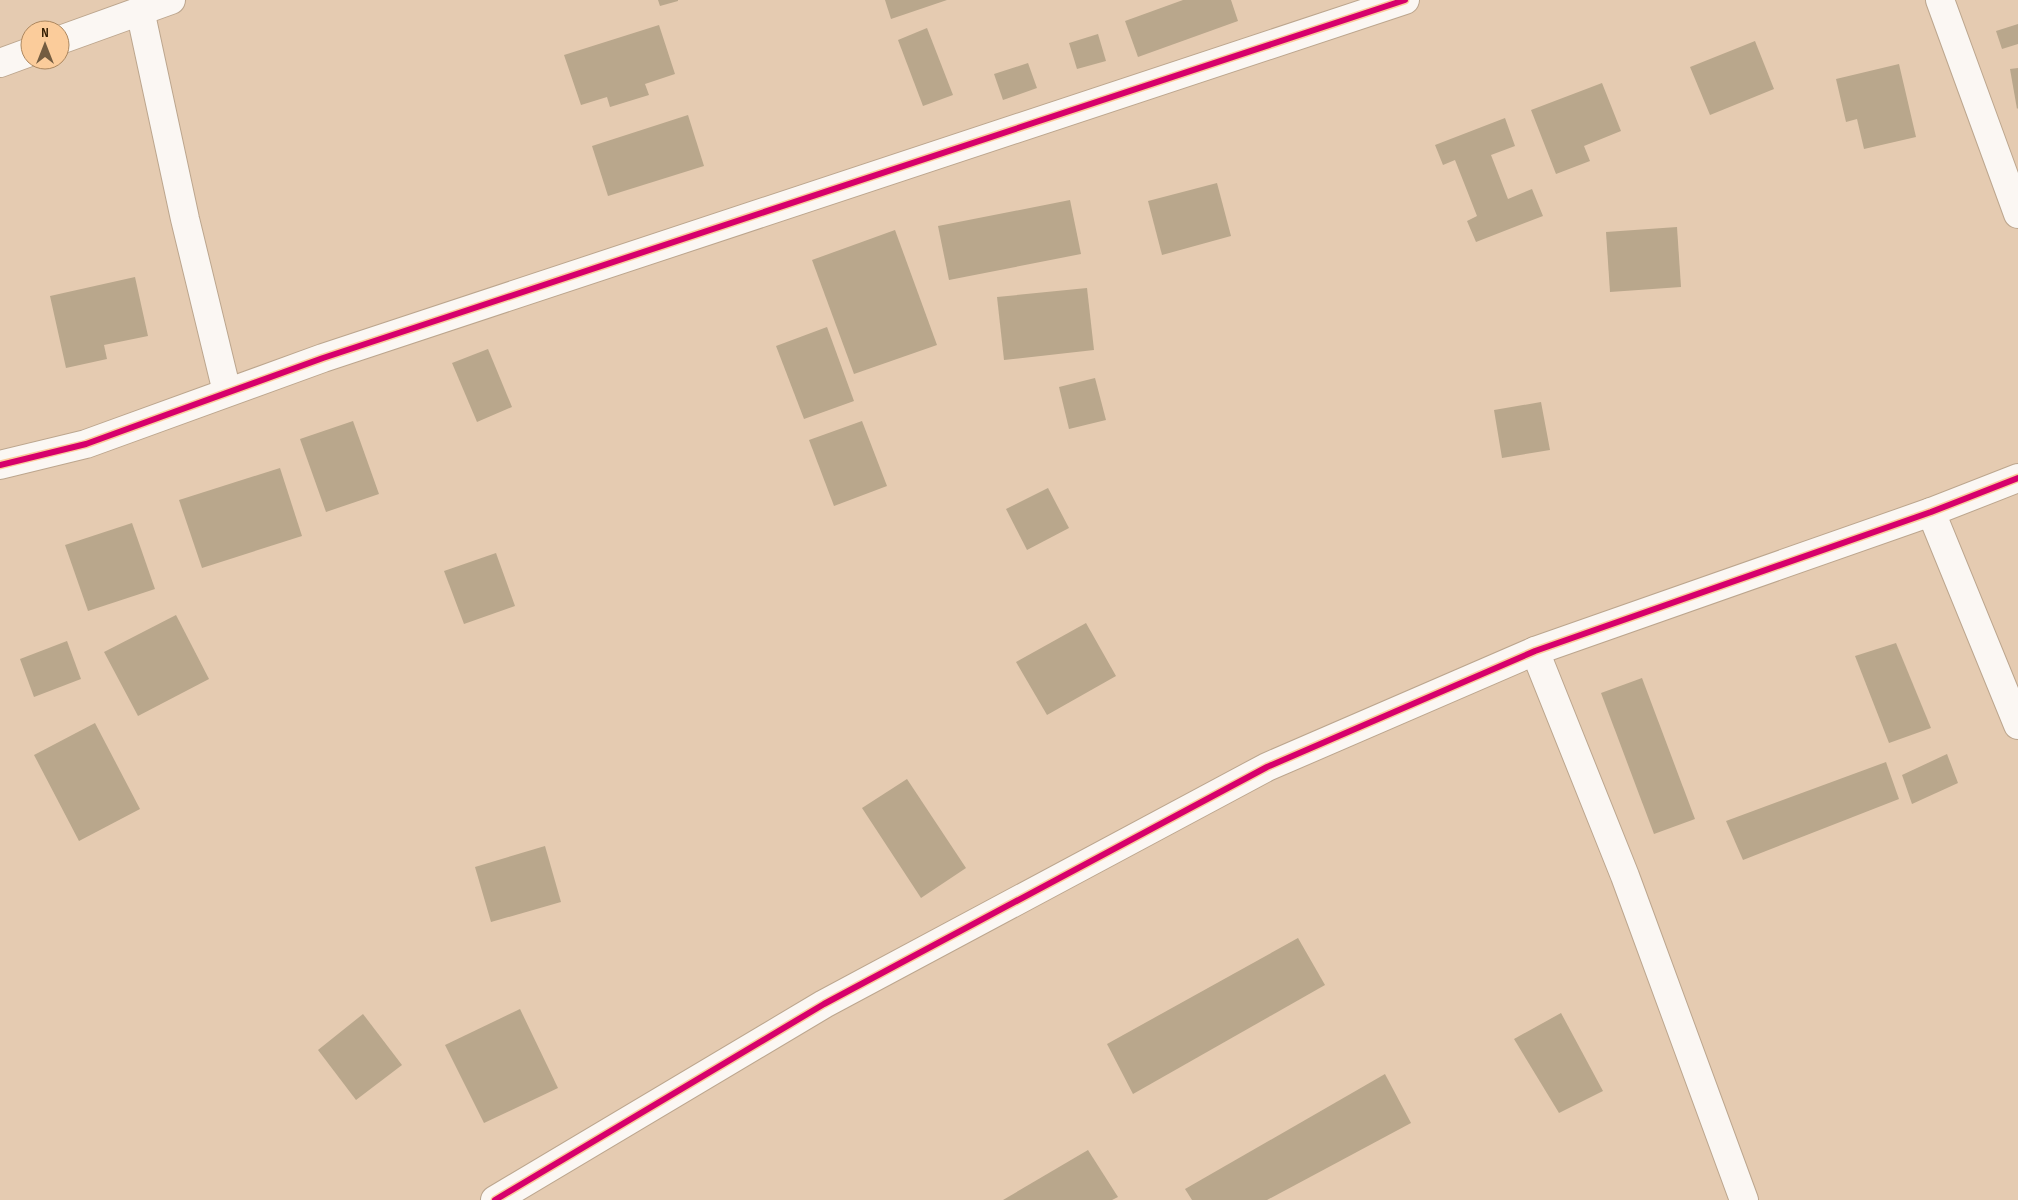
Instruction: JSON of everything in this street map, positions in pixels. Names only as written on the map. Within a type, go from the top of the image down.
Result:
[{"type":"street","points":[[70,36],[171,0]]},
{"type":"street","points":[[0,465],[86,444],[351,348],[1405,0]]},
{"type":"street","points":[[1940,0],[2018,214]]},
{"type":"street","points":[[140,10],[185,219],[227,392]]},
{"type":"street","points":[[0,63],[20,56]]},
{"type":"street","points":[[495,1200],[824,1004],[1267,767],[1535,651],[1931,512],[2018,478]]},
{"type":"street","points":[[1931,512],[2018,725]]},
{"type":"street","points":[[1535,651],[1625,876],[1744,1200]]},
{"type":"building","points":[[658,0],[678,0],[678,1],[660,6]]},
{"type":"building","points":[[885,0],[947,0],[891,19]]},
{"type":"building","points":[[1183,0],[1231,0],[1238,21],[1138,57],[1125,21]]},
{"type":"building","points":[[2018,24],[2018,44],[2002,49],[1996,31]]},
{"type":"building","points":[[659,25],[675,74],[645,84],[649,95],[610,107],[607,97],[581,105],[564,55]]},
{"type":"building","points":[[927,28],[953,95],[923,106],[898,40]]},
{"type":"building","points":[[1098,34],[1106,61],[1077,69],[1069,43]]},
{"type":"building","points":[[1755,41],[1774,89],[1710,115],[1690,67]]},
{"type":"building","points":[[1028,63],[1037,88],[1003,100],[994,74]]},
{"type":"building","points":[[1899,64],[1916,137],[1864,149],[1857,119],[1846,122],[1836,79]]},
{"type":"building","points":[[2018,68],[2018,108],[2017,109],[2010,69]]},
{"type":"building","points":[[1602,83],[1621,131],[1584,146],[1590,161],[1556,174],[1531,110]]},
{"type":"building","points":[[688,115],[704,166],[608,196],[592,146]]},
{"type":"building","points":[[1505,118],[1515,146],[1491,155],[1508,199],[1532,189],[1543,216],[1476,242],[1467,221],[1477,216],[1455,160],[1443,165],[1435,145]]},
{"type":"building","points":[[1217,183],[1231,236],[1162,255],[1148,201]]},
{"type":"building","points":[[1070,200],[1081,254],[949,280],[938,226]]},
{"type":"building","points":[[1677,227],[1681,287],[1610,292],[1606,232]]},
{"type":"building","points":[[895,230],[937,345],[854,374],[812,260]]},
{"type":"building","points":[[135,277],[148,336],[104,345],[107,359],[66,368],[50,296]]},
{"type":"building","points":[[1087,288],[1094,350],[1004,360],[997,297]]},
{"type":"building","points":[[827,327],[854,401],[804,419],[776,346]]},
{"type":"building","points":[[488,349],[512,407],[477,422],[452,363]]},
{"type":"building","points":[[1095,378],[1106,420],[1069,429],[1059,387]]},
{"type":"building","points":[[1541,402],[1550,450],[1502,458],[1494,410]]},
{"type":"building","points":[[353,421],[379,494],[326,512],[300,439]]},
{"type":"building","points":[[862,421],[887,486],[834,506],[809,440]]},
{"type":"building","points":[[280,468],[302,536],[202,568],[179,500]]},
{"type":"building","points":[[1048,488],[1069,528],[1027,550],[1006,509]]},
{"type":"building","points":[[132,523],[155,589],[88,611],[65,545]]},
{"type":"building","points":[[496,553],[515,606],[464,624],[444,571]]},
{"type":"building","points":[[176,615],[209,679],[138,716],[104,652]]},
{"type":"building","points":[[1086,623],[1116,676],[1047,715],[1016,662]]},
{"type":"building","points":[[67,641],[81,679],[34,697],[20,659]]},
{"type":"building","points":[[1896,643],[1931,728],[1889,743],[1855,656]]},
{"type":"building","points":[[1642,678],[1695,819],[1654,834],[1601,693]]},
{"type":"building","points":[[95,723],[140,809],[79,841],[34,755]]},
{"type":"building","points":[[1947,754],[1958,783],[1912,804],[1902,775]]},
{"type":"building","points":[[1886,762],[1899,799],[1743,860],[1726,821]]},
{"type":"building","points":[[907,779],[966,868],[921,898],[862,808]]},
{"type":"building","points":[[545,846],[561,902],[491,922],[475,867]]},
{"type":"building","points":[[1298,938],[1325,985],[1133,1094],[1107,1044]]},
{"type":"building","points":[[520,1009],[558,1088],[484,1123],[445,1045]]},
{"type":"building","points":[[1561,1013],[1603,1091],[1559,1113],[1514,1039]]},
{"type":"building","points":[[363,1014],[402,1065],[356,1100],[318,1050]]},
{"type":"building","points":[[1385,1074],[1411,1123],[1267,1200],[1192,1200],[1185,1189]]},
{"type":"building","points":[[1088,1150],[1118,1197],[1112,1200],[1003,1200]]},
{"type":"cycle path","points":[[0,465],[86,444],[323,358],[1405,0]]},
{"type":"cycle path","points":[[495,1200],[824,1004],[1267,767],[1535,651],[1931,512],[2018,478]]}]
